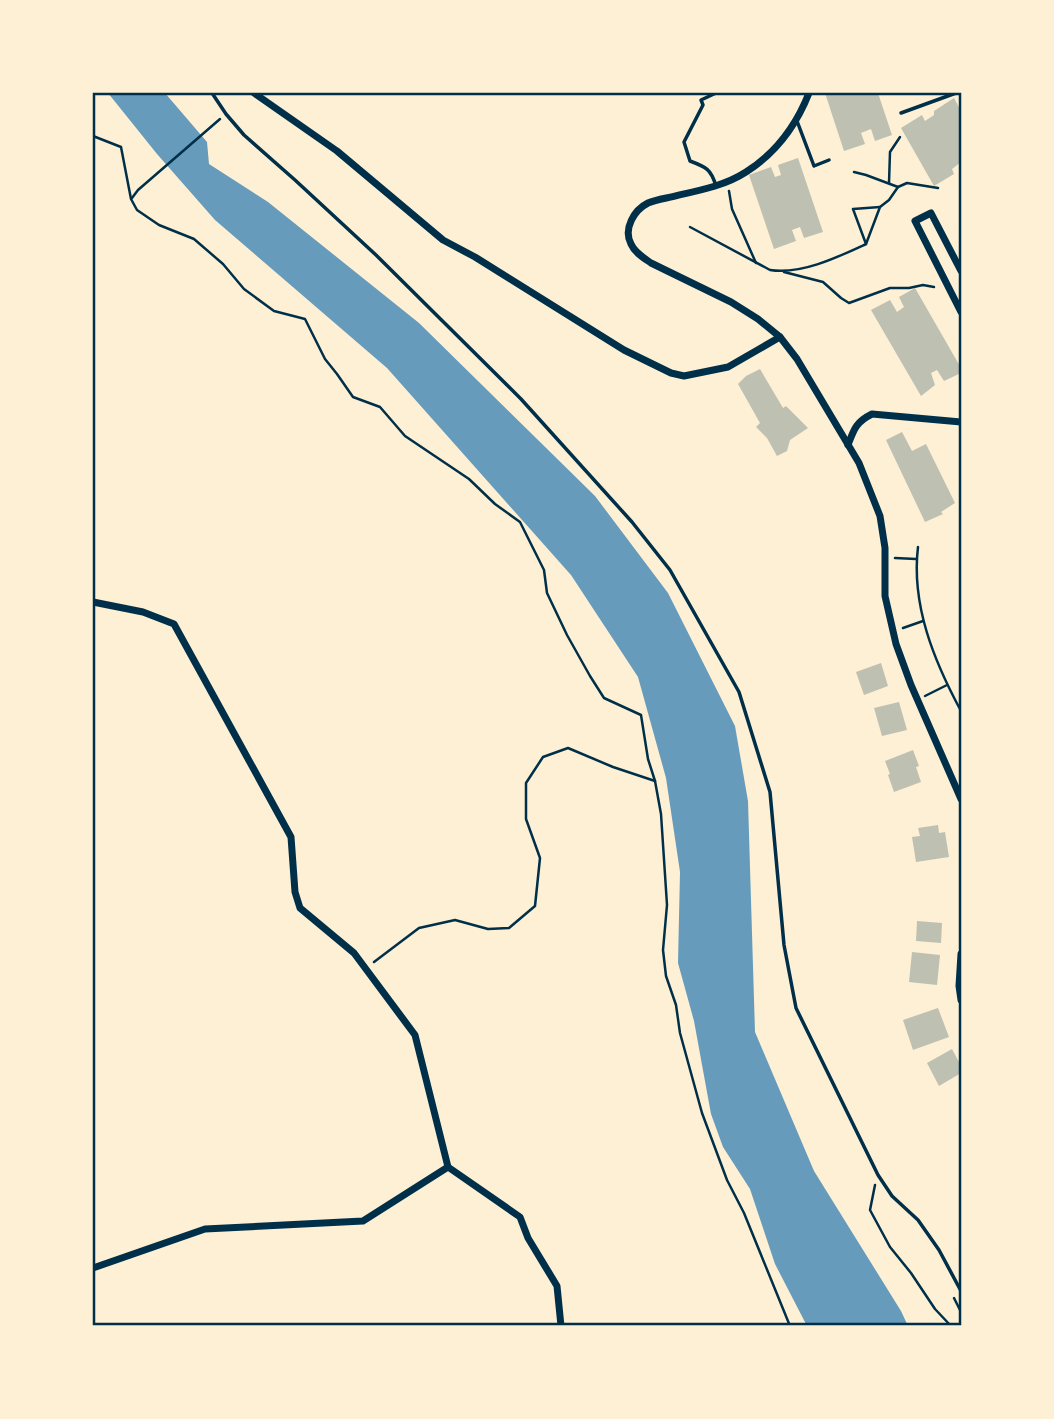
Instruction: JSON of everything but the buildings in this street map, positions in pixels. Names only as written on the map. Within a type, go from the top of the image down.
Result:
[{"type":"street","points":[[254,93],[337,151],[443,240],[475,257],[624,351],[671,373],[684,376],[729,367],[780,337]]},
{"type":"street","points":[[808,93],[797,121],[776,149],[758,164],[744,174],[716,186],[646,204],[633,217],[629,237],[631,245],[639,255],[732,302],[780,337],[797,359],[848,444],[859,463],[880,516],[885,548],[885,596],[896,644],[961,799]]},
{"type":"street","points":[[961,271],[931,213],[915,222],[961,312]]},
{"type":"street","points":[[848,444],[856,425],[872,414],[961,422]]},
{"type":"street","points":[[93,602],[143,612],[174,624],[291,837],[295,892],[300,908],[354,953],[415,1035],[448,1167],[520,1217],[528,1238],[557,1286],[561,1326]]},
{"type":"street","points":[[961,954],[961,1000]]},
{"type":"street","points":[[93,1268],[205,1229],[363,1221],[448,1167]]},
{"type":"lane","points":[[212,93],[244,135],[376,255],[522,399],[632,522],[670,570],[739,692],[770,792],[784,945],[796,1009],[878,1175],[892,1196],[918,1220],[939,1250],[961,1291]]},
{"type":"lane","points":[[716,93],[701,100],[703,105],[684,142],[691,161],[706,167],[716,186]]},
{"type":"lane","points":[[901,113],[956,93]]},
{"type":"lane","points":[[797,121],[814,166],[829,160]]},
{"type":"path","points":[[131,199],[226,114]]},
{"type":"path","points":[[93,136],[121,147],[131,199],[136,210],[159,225],[194,239],[223,264],[244,289],[274,311],[305,319],[325,359],[353,397],[380,407],[405,436],[469,479],[495,504],[520,522],[544,570],[547,593],[590,676],[604,698],[641,715],[661,814],[667,905],[663,950],[666,976],[676,1005],[680,1033],[702,1113],[727,1180],[744,1213],[790,1326]]},
{"type":"path","points":[[889,183],[890,152],[900,137]]},
{"type":"path","points":[[854,172],[898,187]]},
{"type":"path","points":[[781,271],[829,262],[866,244],[880,207],[898,187],[907,183],[938,188]]},
{"type":"path","points":[[729,191],[732,209],[757,263]]},
{"type":"path","points":[[866,244],[853,209],[880,207]]},
{"type":"path","points":[[690,227],[770,270],[823,282],[849,303],[890,288],[923,285],[934,288]]},
{"type":"path","points":[[918,547],[917,594],[923,621],[947,685],[961,711]]},
{"type":"path","points":[[892,558],[916,559]]},
{"type":"path","points":[[900,629],[923,621]]},
{"type":"path","points":[[925,696],[947,685]]},
{"type":"path","points":[[366,969],[419,928],[455,920],[488,929],[509,928],[535,906],[540,858],[526,819],[526,783],[543,757],[568,748],[655,781]]},
{"type":"path","points":[[878,1175],[870,1210],[891,1247],[935,1309],[951,1326]]},
{"type":"water","points":[[108,93],[165,93],[207,142],[209,164],[268,202],[419,323],[595,496],[668,593],[735,726],[748,801],[755,1032],[814,1171],[908,1326],[807,1326],[775,1264],[750,1189],[723,1147],[711,1114],[694,1021],[678,963],[680,872],[666,778],[638,677],[571,575],[387,368],[215,220]]}]
